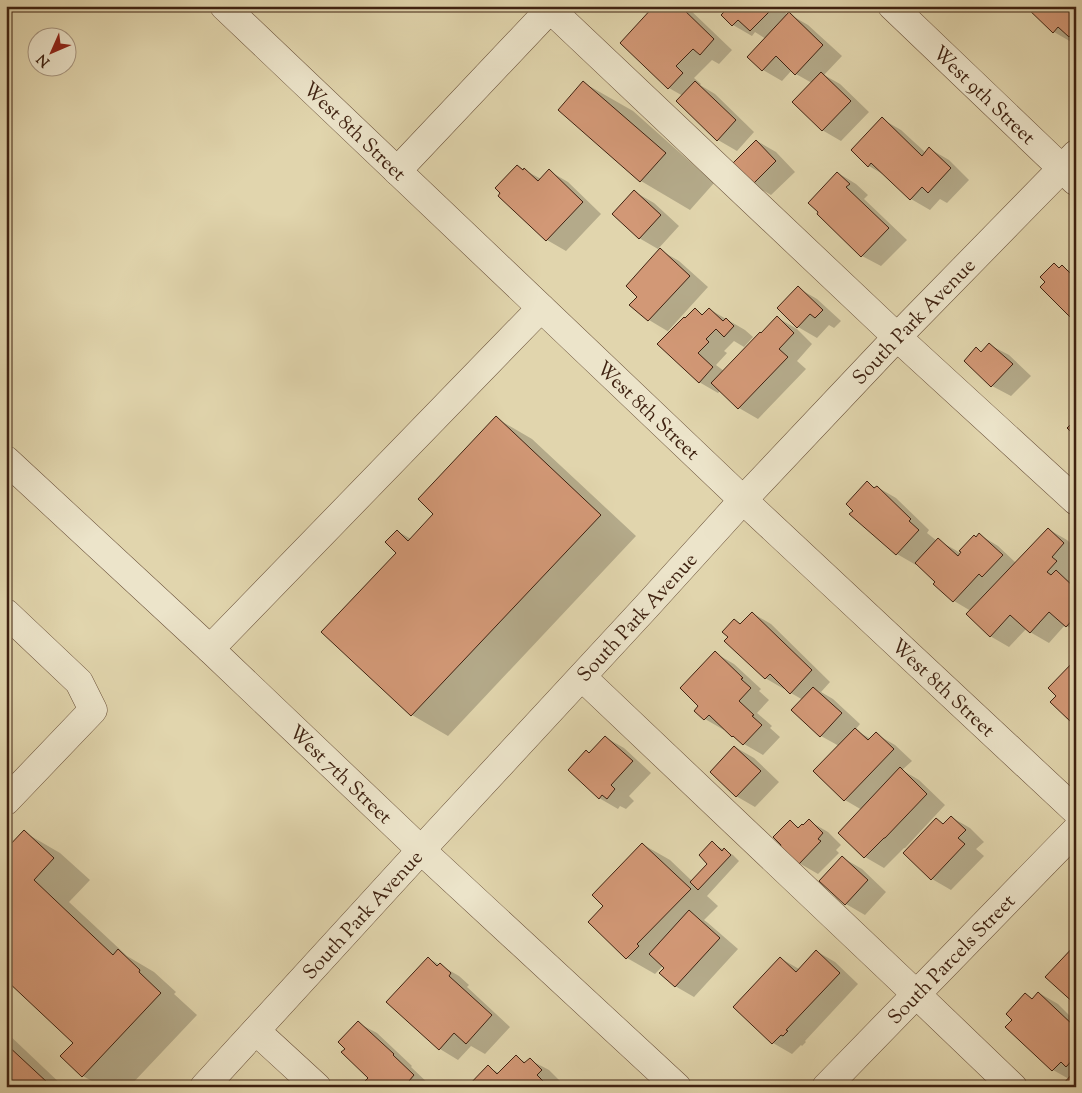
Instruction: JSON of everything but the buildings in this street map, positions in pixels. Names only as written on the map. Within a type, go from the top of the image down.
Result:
[{"type":"street","name":"West 8th Street","points":[[224,6],[743,500],[1076,811]]},
{"type":"street","name":"West 9th Street","points":[[892,6],[1071,168]]},
{"type":"street","points":[[397,171],[550,7],[897,337],[1076,501]]},
{"type":"street","name":"South Park Avenue","points":[[204,1087],[743,500],[897,337],[1071,168]]},
{"type":"street","points":[[210,649],[541,308]]},
{"type":"street","name":"West 7th Street","points":[[6,460],[676,1087]]},
{"type":"street","points":[[6,613],[80,684],[93,710],[6,801]]},
{"type":"street","points":[[582,677],[1013,1087]]},
{"type":"street","name":"South Parcels Street","points":[[826,1087],[1076,830]]},
{"type":"street","points":[[256,1031],[317,1087]]}]
